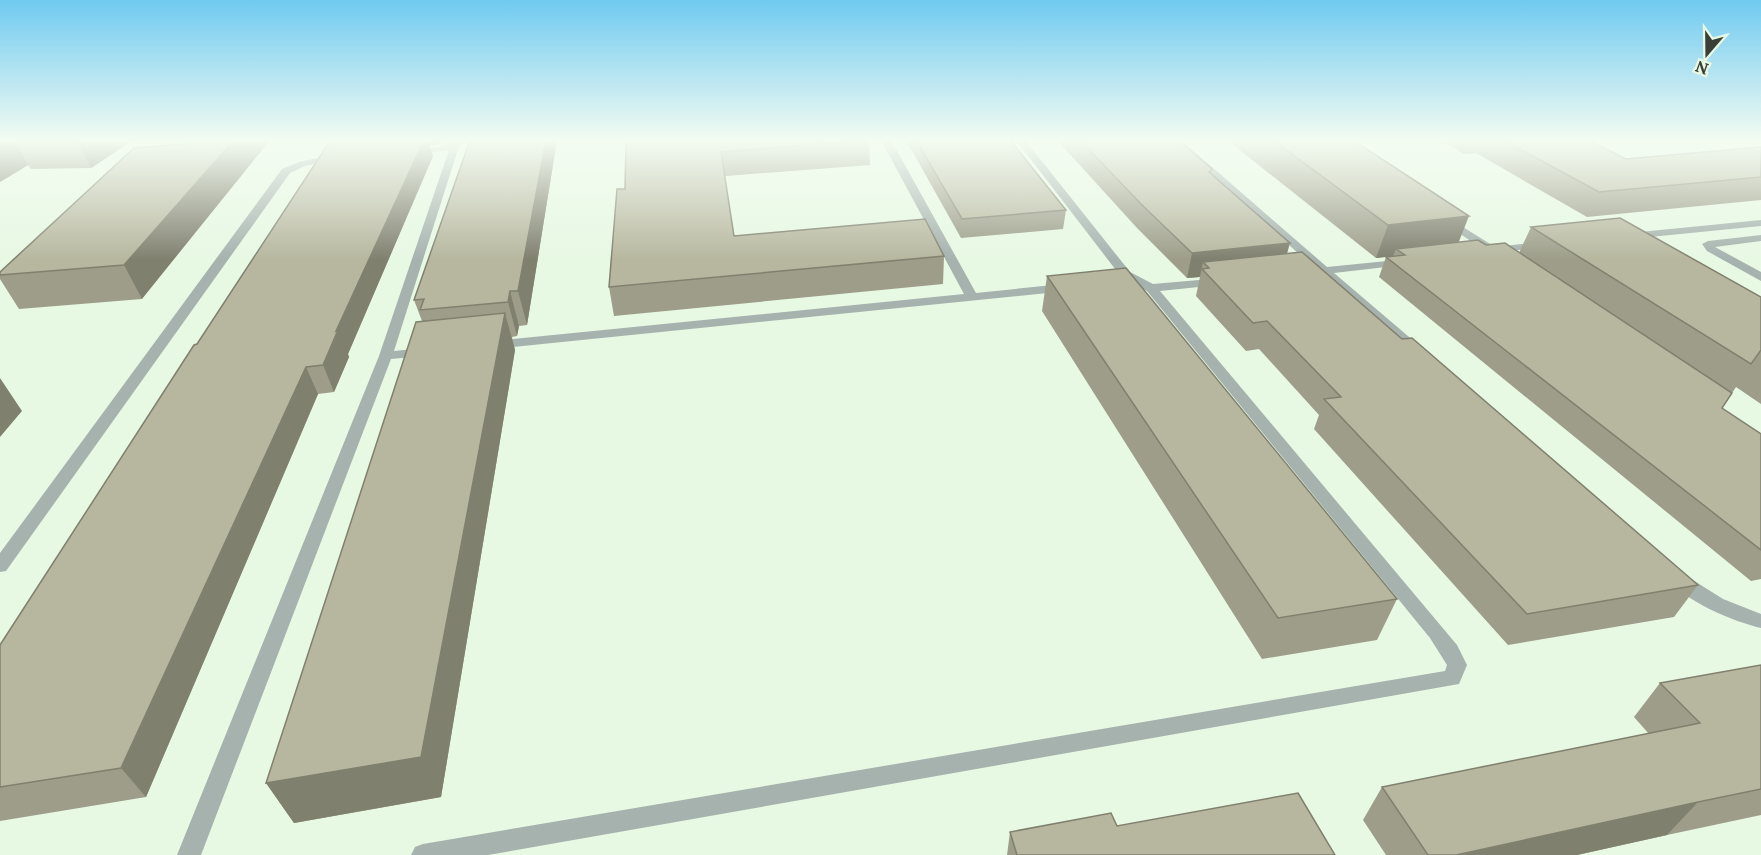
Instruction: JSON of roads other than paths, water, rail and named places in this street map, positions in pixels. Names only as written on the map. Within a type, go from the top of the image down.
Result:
[{"type":"lane","points":[[0,566],[280,180]]},
{"type":"lane","points":[[189,855],[386,356],[447,180]]},
{"type":"lane","points":[[908,180],[972,297]]},
{"type":"lane","points":[[423,855],[1452,678],[1457,665],[1450,650],[1437,633],[1143,284],[1126,275],[1051,180]]},
{"type":"lane","points":[[1221,180],[1431,363]]},
{"type":"lane","points":[[1434,212],[1511,264]]},
{"type":"lane","points":[[1616,237],[1761,223]]},
{"type":"lane","points":[[1761,238],[1708,244],[1711,249],[1761,277]]},
{"type":"lane","points":[[1468,254],[1548,245]]},
{"type":"lane","points":[[1302,273],[1421,259]]},
{"type":"lane","points":[[1112,283],[1233,280]]},
{"type":"lane","points":[[480,346],[1077,286]]},
{"type":"lane","points":[[386,356],[433,351]]},
{"type":"lane","points":[[1668,569],[1699,595],[1727,611],[1761,621]]}]
